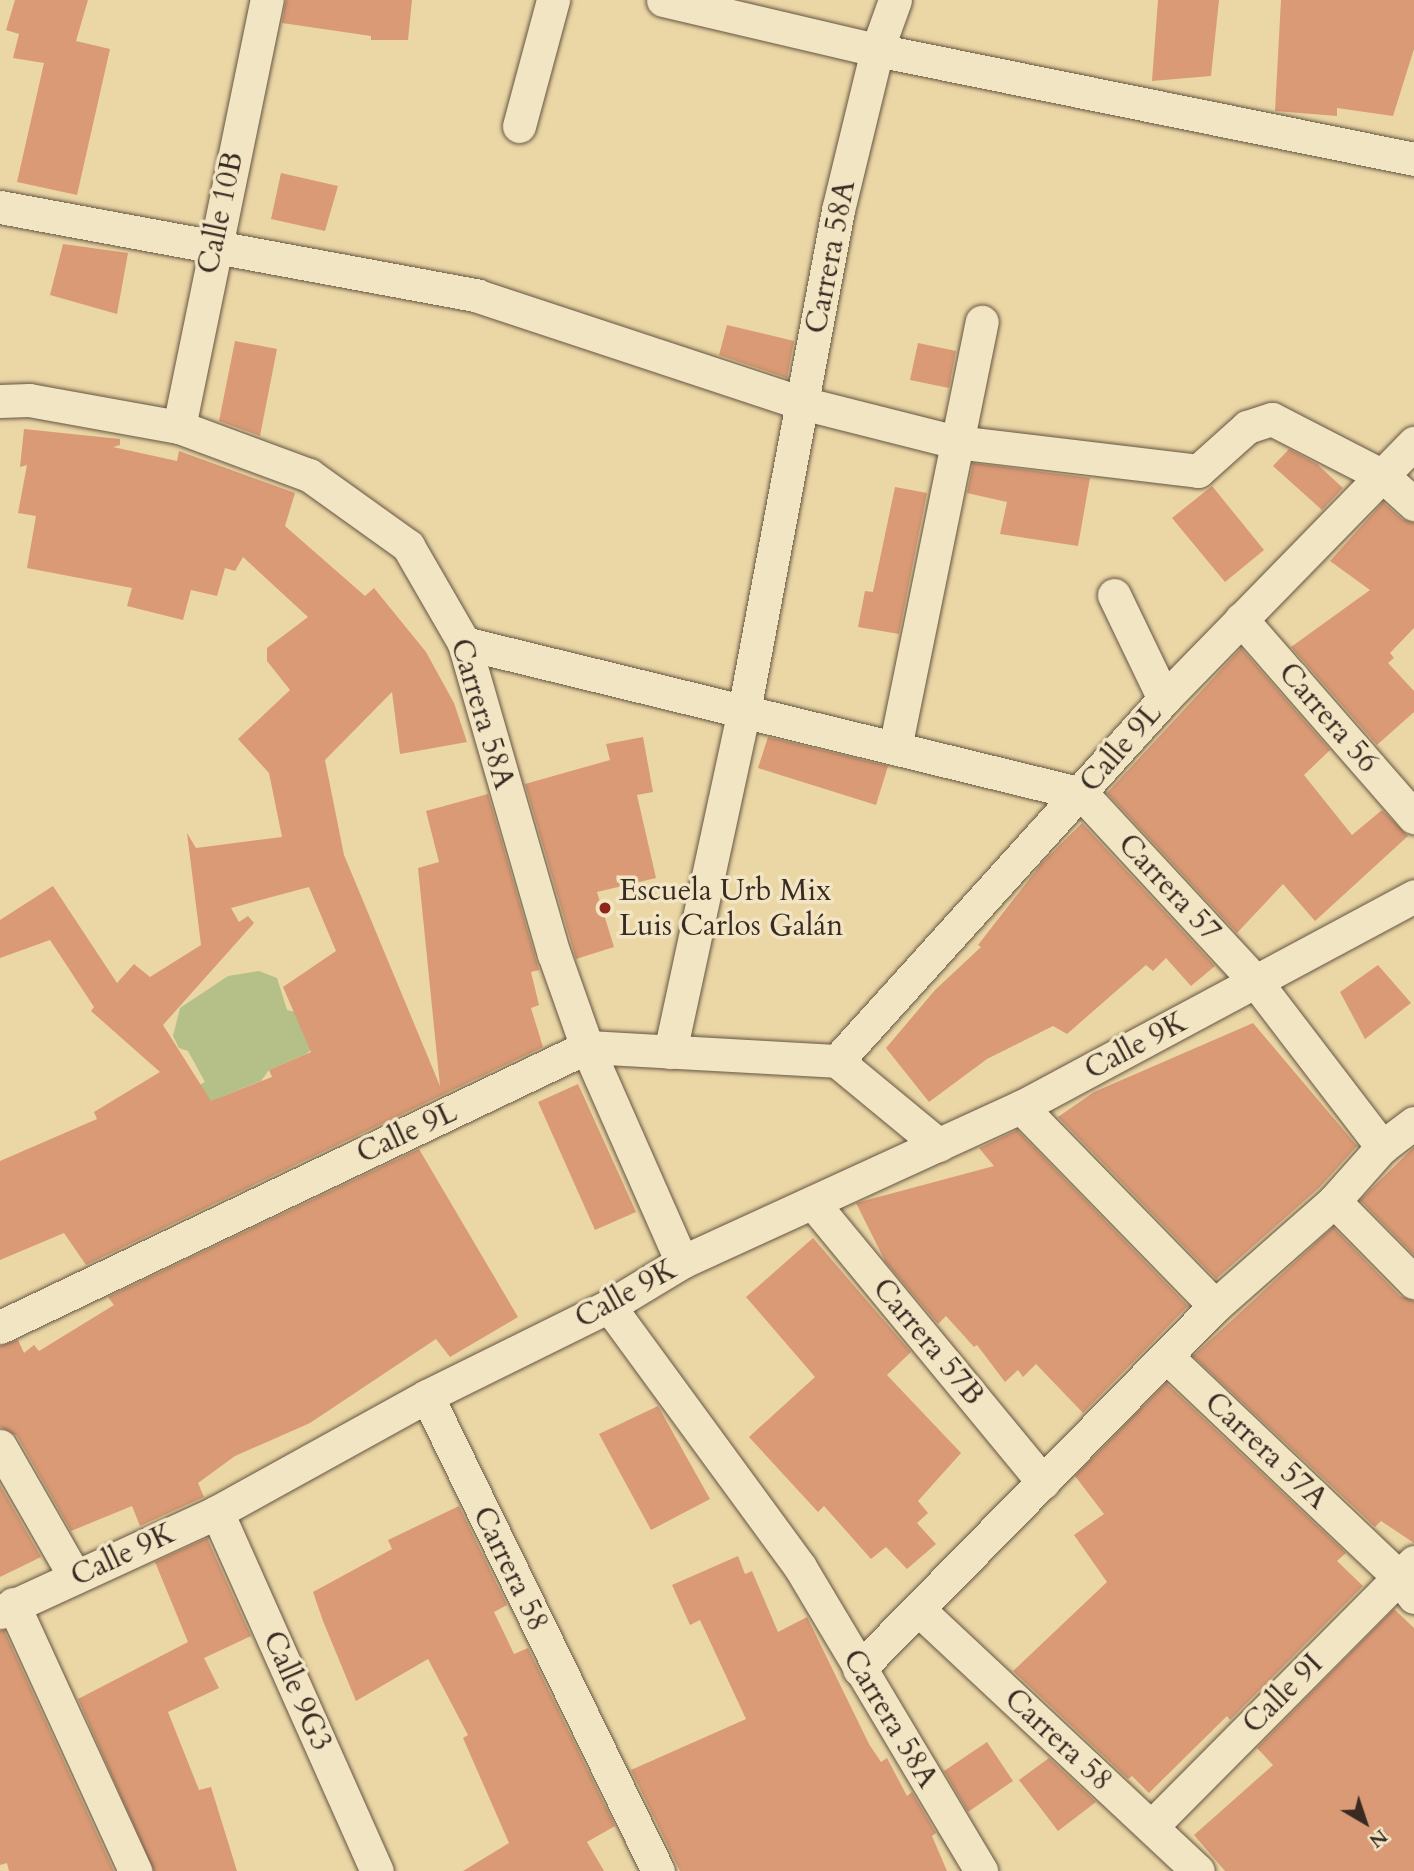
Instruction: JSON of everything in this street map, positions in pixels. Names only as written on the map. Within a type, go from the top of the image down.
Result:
[{"type":"street","name":"Calle 10B","points":[[179,428],[213,247],[267,0]]},
{"type":"street","points":[[519,126],[552,0]]},
{"type":"street","points":[[663,0],[877,50],[1414,159]]},
{"type":"street","name":"Carrera 58A","points":[[670,1052],[744,711],[838,210],[877,50],[895,0]]},
{"type":"street","points":[[0,207],[478,296],[802,403],[956,442],[1198,471],[1247,427],[1272,419],[1383,476],[1414,504]]},
{"type":"street","points":[[895,748],[982,322]]},
{"type":"street","name":"Carrera 58A","points":[[0,401],[29,400],[179,428],[309,475],[408,545],[464,643],[554,954],[587,1047],[682,1262]]},
{"type":"street","name":"Calle 9L","points":[[0,1327],[587,1047],[837,1061],[919,966],[1082,794],[1164,699],[1414,443]]},
{"type":"street","points":[[1114,595],[1164,699]]},
{"type":"street","name":"Carrera 56","points":[[1241,619],[1414,817]]},
{"type":"street","points":[[464,643],[1082,794]]},
{"type":"street","name":"Carrera 57","points":[[1082,794],[1256,982]]},
{"type":"street","name":"Calle 9K","points":[[7,1608],[217,1512],[427,1396],[609,1306],[682,1262],[1021,1107],[1414,896]]},
{"type":"street","points":[[1256,982],[1382,1147]]},
{"type":"street","points":[[837,1061],[939,1145]]},
{"type":"street","points":[[1021,1107],[1216,1306]]},
{"type":"street","points":[[859,1669],[1216,1306],[1334,1201],[1382,1147],[1414,1123]]},
{"type":"street","points":[[1334,1201],[1414,1282]]},
{"type":"street","name":"Carrera 57B","points":[[813,1203],[1043,1482]]},
{"type":"street","name":"Carrera 58A","points":[[609,1306],[800,1567],[981,1871]]},
{"type":"street","name":"Carrera 57A","points":[[1167,1357],[1409,1578]]},
{"type":"street","name":"Carrera 58","points":[[427,1396],[658,1871]]},
{"type":"street","points":[[0,1446],[75,1577]]},
{"type":"street","name":"Calle 9G3","points":[[217,1512],[377,1871]]},
{"type":"street","name":"Calle 9I","points":[[1152,1826],[1409,1578]]},
{"type":"street","points":[[7,1608],[135,1871]]},
{"type":"street","name":"Carrera 58","points":[[918,1609],[1198,1871]]},
{"type":"green space","points":[[259,971],[277,978],[287,1010],[303,1014],[325,1039],[306,1054],[269,1070],[261,1081],[221,1097],[232,1133],[156,1108],[205,1082],[188,1051],[179,1048],[173,1036],[180,1008],[228,976]]},
{"type":"building","points":[[15,0],[88,0],[76,41],[110,49],[77,195],[17,182],[44,63],[13,58],[19,34],[6,30]]},
{"type":"building","points":[[286,0],[412,0],[408,40],[371,40],[371,36],[282,23]]},
{"type":"building","points":[[1158,0],[1219,0],[1211,76],[1152,81]]},
{"type":"building","points":[[1281,0],[1414,0],[1414,49],[1393,116],[1337,108],[1337,116],[1275,111]]},
{"type":"building","points":[[281,173],[338,186],[325,231],[271,219]]},
{"type":"building","points":[[63,244],[128,253],[117,314],[50,295]]},
{"type":"building","points":[[727,325],[794,341],[787,378],[719,355]]},
{"type":"building","points":[[235,341],[277,349],[260,436],[219,421]]},
{"type":"building","points":[[918,343],[956,351],[949,388],[910,380]]},
{"type":"building","points":[[24,429],[120,439],[120,445],[113,447],[177,461],[179,451],[295,493],[285,526],[365,596],[374,588],[426,652],[454,703],[467,742],[400,754],[392,692],[325,760],[344,855],[440,1086],[418,868],[439,862],[426,811],[488,794],[539,970],[531,972],[539,1005],[531,1008],[543,1047],[86,1265],[64,1233],[0,1260],[0,1161],[97,1119],[94,1112],[160,1072],[91,1011],[94,1007],[50,940],[0,958],[0,920],[53,886],[117,983],[134,964],[150,977],[201,945],[187,833],[196,848],[282,837],[269,773],[238,739],[290,690],[267,661],[267,648],[308,617],[243,557],[235,571],[225,568],[217,596],[191,590],[183,620],[127,606],[132,588],[27,568],[36,516],[18,513],[27,465],[20,467]],"holes":[[[309,887],[336,951],[283,987],[311,1052],[269,1070],[272,1077],[211,1101],[163,1025],[254,923],[248,916],[239,922],[231,908]]]},
{"type":"building","points":[[1289,449],[1317,464],[1343,488],[1322,510],[1273,466]]},
{"type":"building","points":[[973,463],[1090,478],[1078,546],[1000,534],[1007,502],[967,493]]},
{"type":"building","points":[[1212,486],[1264,550],[1225,582],[1172,518]]},
{"type":"building","points":[[895,487],[927,493],[899,634],[858,627],[865,591],[873,592]]},
{"type":"building","points":[[1383,502],[1402,519],[1414,523],[1414,628],[1390,653],[1394,658],[1388,663],[1414,691],[1414,712],[1377,745],[1291,647],[1370,590],[1330,561]]},
{"type":"building","points":[[1241,648],[1330,750],[1304,775],[1352,835],[1382,810],[1408,836],[1315,921],[1283,884],[1237,933],[1107,793]]},
{"type":"building","points":[[643,737],[653,792],[637,795],[656,878],[597,892],[614,947],[576,959],[525,784],[610,760],[606,744]]},
{"type":"building","points":[[768,737],[888,766],[876,805],[758,768]]},
{"type":"building","points":[[1082,823],[1215,966],[1191,986],[1166,958],[1153,971],[1146,965],[1067,1034],[1053,1026],[987,1059],[929,1102],[886,1048],[935,990],[981,947],[978,945],[1041,864]]},
{"type":"building","points":[[1378,965],[1411,1003],[1365,1039],[1340,992]]},
{"type":"building","points":[[1253,1023],[1357,1146],[1320,1187],[1216,1279],[1058,1117],[1094,1092]]},
{"type":"building","points":[[578,1084],[636,1212],[595,1230],[538,1102]]},
{"type":"building","points":[[1017,1130],[1188,1306],[1083,1413],[1036,1364],[1023,1377],[1018,1370],[1005,1382],[977,1345],[974,1347],[946,1316],[938,1324],[885,1261],[856,1203],[994,1166],[979,1148]]},
{"type":"building","points":[[1414,1147],[1414,1255],[1360,1200]]},
{"type":"building","points":[[419,1149],[518,1317],[450,1357],[436,1339],[310,1423],[235,1456],[198,1483],[204,1497],[140,1526],[132,1506],[71,1531],[17,1436],[0,1427],[0,1346],[18,1340],[24,1353],[34,1345],[39,1351],[114,1305],[108,1297]]},
{"type":"building","points":[[1333,1227],[1400,1296],[1414,1301],[1414,1543],[1381,1521],[1375,1527],[1193,1356]]},
{"type":"building","points":[[813,1238],[911,1352],[887,1375],[961,1453],[918,1501],[928,1513],[917,1523],[936,1544],[907,1569],[886,1547],[871,1559],[824,1506],[818,1512],[749,1437],[815,1377],[746,1297]]},
{"type":"building","points":[[1166,1383],[1346,1553],[1337,1561],[1363,1586],[1230,1720],[1227,1716],[1149,1793],[1132,1776],[1128,1779],[1013,1671],[1107,1582],[1074,1535],[1104,1514],[1075,1476]]},
{"type":"building","points":[[658,1406],[710,1499],[651,1530],[599,1434]]},
{"type":"building","points":[[0,1485],[41,1557],[0,1577]]},
{"type":"building","points":[[459,1506],[507,1605],[494,1612],[514,1654],[528,1648],[615,1826],[587,1842],[604,1871],[463,1871],[509,1843],[463,1738],[468,1735],[428,1659],[356,1701],[323,1621],[313,1592],[392,1549],[388,1540]]},
{"type":"building","points":[[207,1538],[251,1636],[204,1658],[219,1688],[168,1712],[199,1790],[211,1787],[237,1871],[154,1871],[78,1699],[188,1642],[155,1562]]},
{"type":"building","points":[[738,1556],[745,1574],[752,1571],[778,1632],[807,1617],[869,1744],[881,1762],[887,1758],[907,1796],[912,1792],[936,1833],[932,1836],[947,1871],[680,1871],[631,1770],[746,1719],[700,1620],[690,1625],[672,1585]]},
{"type":"building","points":[[1394,1609],[1414,1628],[1414,1871],[1225,1871],[1194,1835],[1273,1765],[1257,1748]]},
{"type":"building","points":[[4,1630],[114,1871],[9,1871],[7,1863],[0,1865],[0,1631]]},
{"type":"building","points":[[987,1742],[1013,1781],[968,1812],[944,1771]]},
{"type":"building","points":[[1049,1758],[1096,1802],[1058,1831],[1019,1780]]},
{"type":"place","name":"Escuela Urb Mix Luis Carlos Galán","points":[[605,908]]}]
